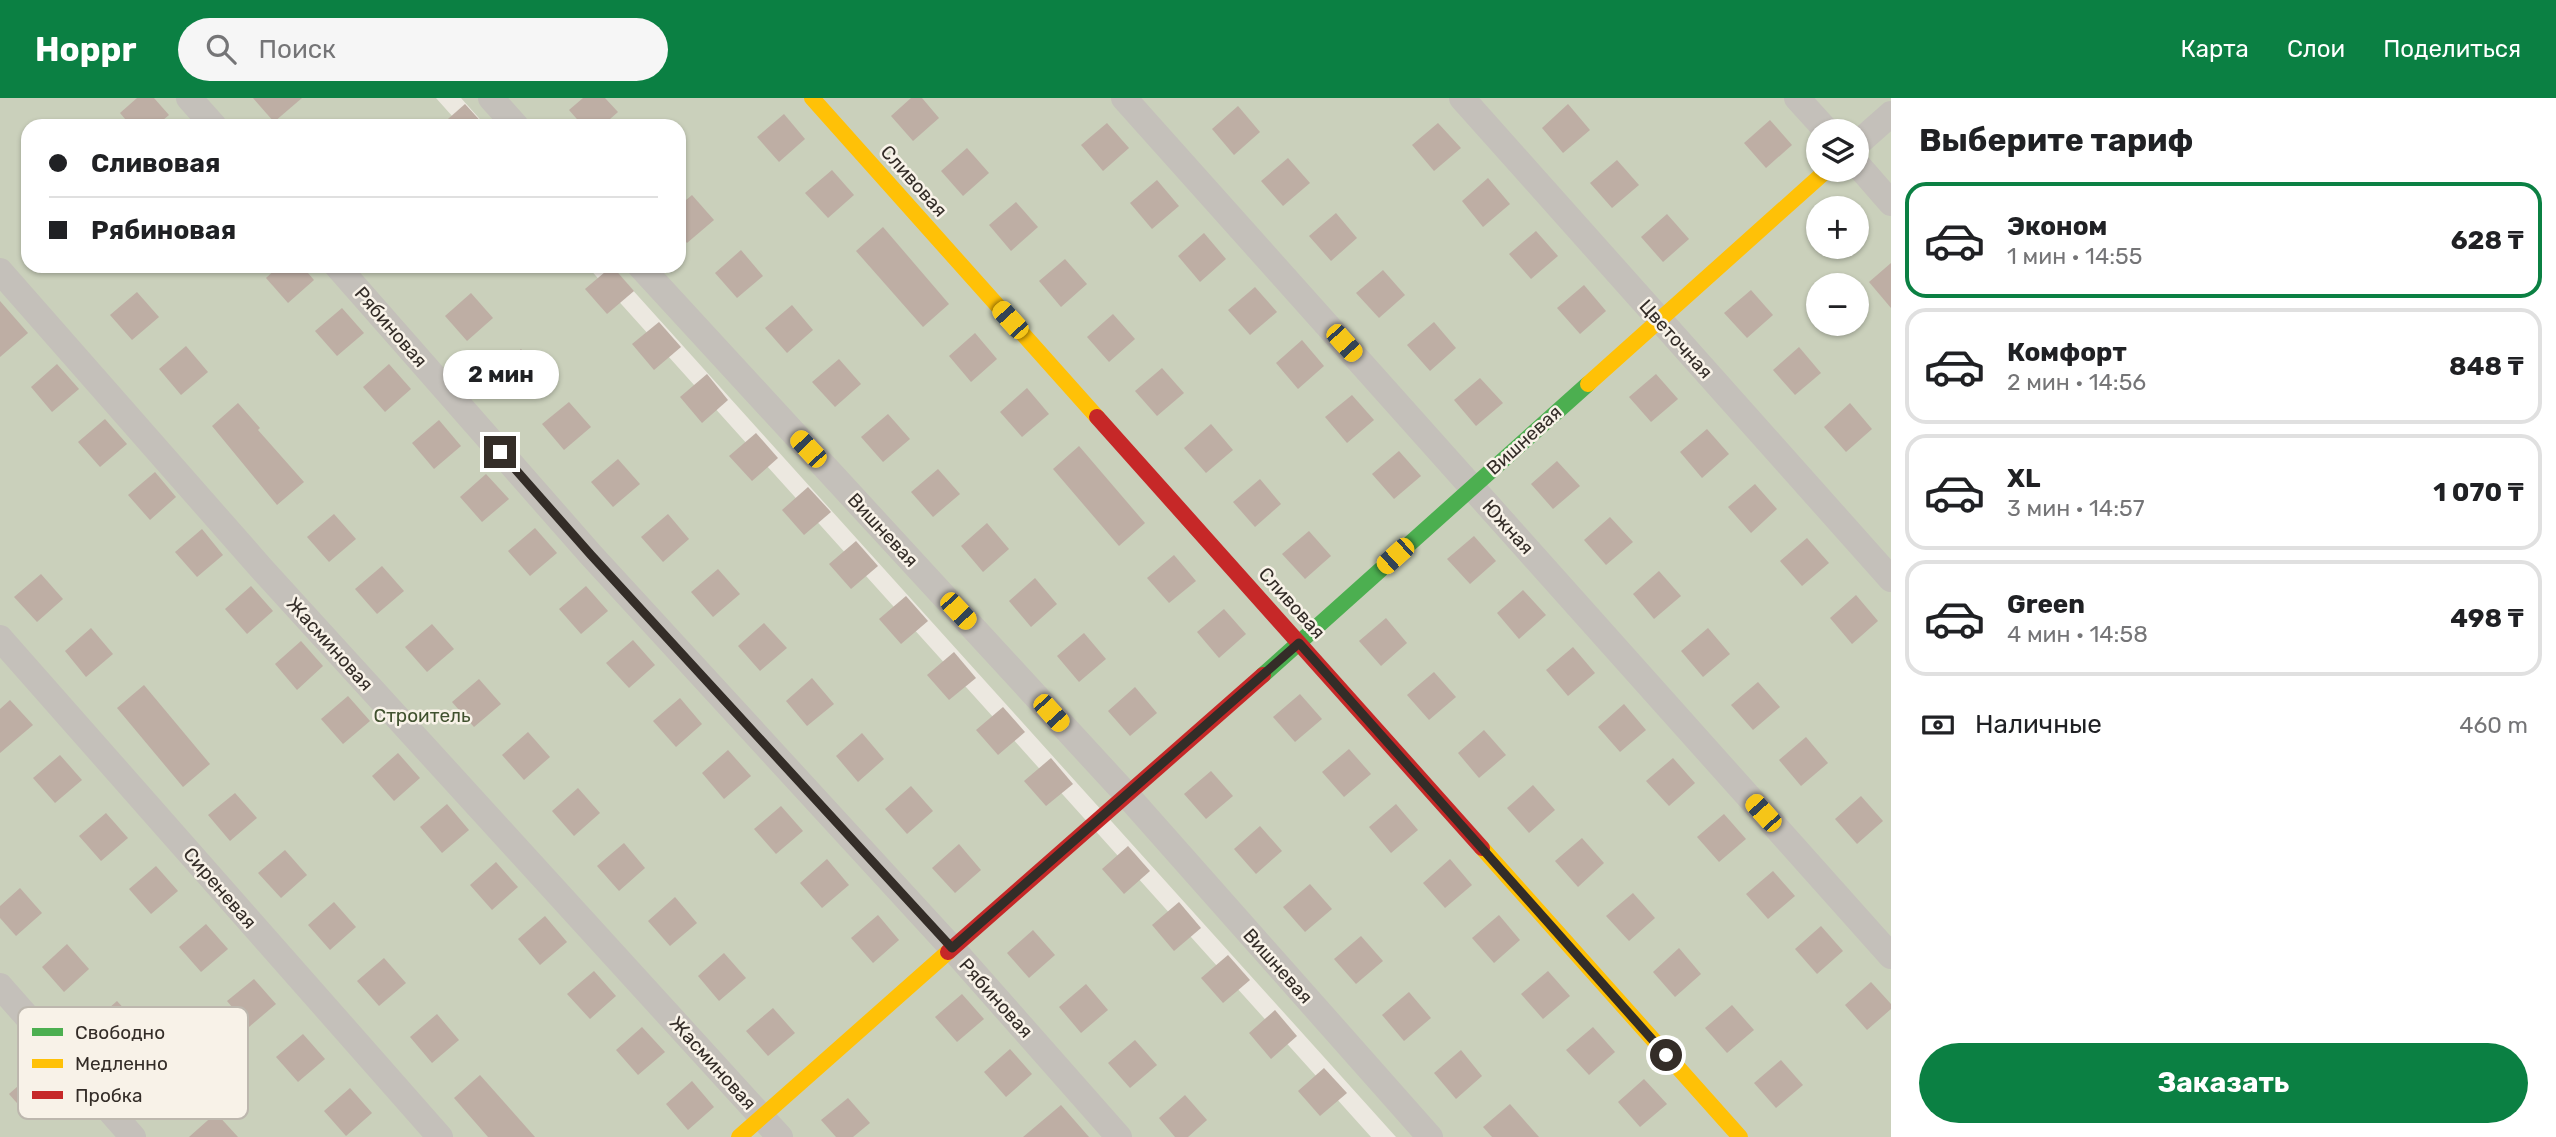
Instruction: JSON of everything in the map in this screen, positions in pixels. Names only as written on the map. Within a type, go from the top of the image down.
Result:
[{"type":"street","points":[[189,98],[208,119]]},
{"type":"street","points":[[491,98],[510,119]]},
{"type":"street","name":"Сливовая","points":[[812,98],[1740,1137]]},
{"type":"street","name":"Южная","points":[[1125,98],[1891,956]]},
{"type":"street","name":"Цветочная","points":[[1462,98],[1891,579]]},
{"type":"street","points":[[1797,98],[1816,119]]},
{"type":"street","points":[[1869,133],[1891,114]]},
{"type":"street","points":[[1869,178],[1891,203]]},
{"type":"street","name":"Вишневая","points":[[738,1137],[1299,643],[1814,182]]},
{"type":"street","name":"Жасминовая","points":[[0,271],[261,568],[780,1137]]},
{"type":"street","name":"Рябиновая","points":[[343,273],[591,555],[952,948],[1119,1137]]},
{"type":"street","name":"Вишневая","points":[[646,273],[1126,794],[1430,1137]]},
{"type":"street","name":"Сиреневая","points":[[0,638],[440,1137]]},
{"type":"street","points":[[0,986],[19,1007]]},
{"type":"street","points":[[118,1119],[134,1137]]},
{"type":"green space","name":"Строитель","points":[[0,98],[436,98],[455,119],[21,119],[21,273],[593,273],[1371,1137],[0,1137]]},
{"type":"green space","points":[[461,98],[1891,98],[1891,1137],[1396,1137],[617,273],[686,273],[686,119],[480,119]]},
{"type":"building","points":[[137,98],[154,98],[169,115],[164,119],[125,119],[120,113]]},
{"type":"building","points":[[253,98],[302,98],[278,119],[271,119]]},
{"type":"building","points":[[583,98],[605,98],[618,112],[610,119],[577,119],[569,110]]},
{"type":"building","points":[[911,98],[922,98],[939,118],[913,141],[891,116]]},
{"type":"building","points":[[465,104],[479,119],[448,119]]},
{"type":"building","points":[[1568,104],[1590,130],[1563,153],[1542,128]]},
{"type":"building","points":[[1238,106],[1260,132],[1234,155],[1212,129]]},
{"type":"building","points":[[784,114],[805,139],[779,162],[757,137]]},
{"type":"building","points":[[1770,120],[1792,145],[1766,168],[1744,143]]},
{"type":"building","points":[[1107,123],[1129,148],[1103,171],[1081,145]]},
{"type":"building","points":[[1438,123],[1461,148],[1434,171],[1412,145]]},
{"type":"building","points":[[967,148],[989,173],[963,196],[941,171]]},
{"type":"building","points":[[1288,158],[1310,183],[1283,206],[1261,181]]},
{"type":"building","points":[[1617,160],[1639,185],[1612,208],[1590,183]]},
{"type":"building","points":[[832,170],[854,195],[828,218],[805,193]]},
{"type":"building","points":[[1488,178],[1510,204],[1483,227],[1462,201]]},
{"type":"building","points":[[1157,180],[1179,206],[1152,229],[1130,203]]},
{"type":"building","points":[[692,195],[714,220],[687,243],[686,242],[686,200]]},
{"type":"building","points":[[1016,202],[1038,227],[1011,251],[989,225]]},
{"type":"building","points":[[1336,213],[1357,238],[1331,261],[1309,236]]},
{"type":"building","points":[[1667,214],[1689,239],[1663,262],[1641,237]]},
{"type":"building","points":[[883,227],[949,304],[923,327],[856,251]]},
{"type":"building","points":[[1536,231],[1558,256],[1531,279],[1509,254]]},
{"type":"building","points":[[1204,233],[1226,259],[1200,282],[1178,256]]},
{"type":"building","points":[[741,250],[763,276],[737,298],[715,273]]},
{"type":"building","points":[[1065,259],[1087,284],[1061,307],[1039,281]]},
{"type":"building","points":[[1891,263],[1891,308],[1869,282]]},
{"type":"building","points":[[1383,270],[1405,295],[1379,318],[1356,293]]},
{"type":"building","points":[[271,273],[308,273],[314,280],[288,303],[266,278]]},
{"type":"building","points":[[604,273],[618,273],[634,291],[607,314],[585,289]]},
{"type":"building","points":[[1584,285],[1606,311],[1580,334],[1557,308]]},
{"type":"building","points":[[1255,287],[1277,312],[1250,335],[1228,310]]},
{"type":"building","points":[[1751,290],[1773,315],[1747,338],[1724,313]]},
{"type":"building","points":[[137,292],[159,317],[132,340],[110,315]]},
{"type":"building","points":[[471,293],[493,318],[467,341],[445,316]]},
{"type":"building","points":[[0,301],[28,333],[0,357]]},
{"type":"building","points":[[792,305],[813,330],[787,353],[765,328]]},
{"type":"building","points":[[342,308],[364,333],[337,356],[315,331]]},
{"type":"building","points":[[1113,314],[1135,339],[1109,362],[1087,337]]},
{"type":"building","points":[[659,322],[681,347],[654,370],[632,344]]},
{"type":"building","points":[[1434,322],[1456,348],[1430,371],[1407,345]]},
{"type":"building","points":[[975,333],[997,359],[971,382],[949,356]]},
{"type":"building","points":[[1302,340],[1324,366],[1298,389],[1276,363]]},
{"type":"building","points":[[186,346],[208,372],[181,395],[159,369]]},
{"type":"building","points":[[1799,347],[1821,373],[1795,395],[1773,370]]},
{"type":"building","points":[[521,349],[543,374],[517,397],[495,372]]},
{"type":"building","points":[[839,359],[861,384],[835,407],[812,382]]},
{"type":"building","points":[[57,364],[79,389],[52,412],[31,387]]},
{"type":"building","points":[[389,364],[411,389],[385,412],[363,387]]},
{"type":"building","points":[[1162,368],[1184,393],[1157,416],[1135,391]]},
{"type":"building","points":[[707,374],[728,400],[702,423],[680,397]]},
{"type":"building","points":[[1656,374],[1678,399],[1651,422],[1629,397]]},
{"type":"building","points":[[1480,378],[1503,403],[1476,426],[1454,400]]},
{"type":"building","points":[[1027,388],[1049,414],[1022,437],[1000,412]]},
{"type":"building","points":[[1352,395],[1374,420],[1347,443],[1325,417]]},
{"type":"building","points":[[569,402],[591,427],[564,450],[542,424]]},
{"type":"building","points":[[238,403],[304,482],[277,505],[212,426]]},
{"type":"building","points":[[1850,403],[1872,429],[1846,452],[1824,427]]},
{"type":"building","points":[[888,414],[910,439],[883,462],[861,437]]},
{"type":"building","points":[[105,419],[127,444],[100,467],[78,442]]},
{"type":"building","points":[[439,420],[461,446],[434,469],[412,443]]},
{"type":"building","points":[[1211,424],[1233,450],[1206,473],[1184,448]]},
{"type":"building","points":[[1707,429],[1729,454],[1702,478],[1680,452]]},
{"type":"building","points":[[756,433],[778,458],[752,481],[729,456]]},
{"type":"building","points":[[1079,446],[1145,523],[1119,546],[1053,469]]},
{"type":"building","points":[[1399,451],[1421,476],[1394,499],[1372,474]]},
{"type":"building","points":[[618,459],[640,484],[613,507],[591,482]]},
{"type":"building","points":[[1557,461],[1580,486],[1553,509],[1531,484]]},
{"type":"building","points":[[938,469],[960,494],[933,517],[911,492]]},
{"type":"building","points":[[155,472],[176,497],[150,520],[128,495]]},
{"type":"building","points":[[486,474],[509,499],[482,522],[460,497]]},
{"type":"building","points":[[1260,479],[1281,504],[1255,527],[1233,502]]},
{"type":"building","points":[[1755,484],[1777,509],[1751,533],[1728,507]]},
{"type":"building","points":[[808,487],[831,512],[804,535],[782,510]]},
{"type":"building","points":[[334,514],[356,539],[329,562],[307,537]]},
{"type":"building","points":[[668,514],[689,539],[663,562],[641,537]]},
{"type":"building","points":[[1610,517],[1633,542],[1606,565],[1584,540]]},
{"type":"building","points":[[987,523],[1009,549],[983,572],[961,546]]},
{"type":"building","points":[[535,528],[557,553],[530,576],[508,551]]},
{"type":"building","points":[[202,529],[223,555],[197,577],[175,552]]},
{"type":"building","points":[[1309,531],[1331,556],[1305,579],[1282,554]]},
{"type":"building","points":[[1474,536],[1496,561],[1470,584],[1447,559]]},
{"type":"building","points":[[1807,538],[1829,563],[1802,586],[1780,561]]},
{"type":"building","points":[[856,541],[878,566],[851,589],[829,564]]},
{"type":"building","points":[[1174,555],[1196,581],[1169,603],[1147,578]]},
{"type":"building","points":[[382,566],[404,591],[377,614],[355,589]]},
{"type":"building","points":[[718,569],[740,594],[713,617],[691,592]]},
{"type":"building","points":[[1659,571],[1681,596],[1654,619],[1633,594]]},
{"type":"building","points":[[41,574],[63,599],[37,622],[14,597]]},
{"type":"building","points":[[1035,578],[1057,604],[1031,627],[1009,601]]},
{"type":"building","points":[[251,586],[273,611],[247,634],[225,609]]},
{"type":"building","points":[[586,586],[608,611],[581,634],[559,609]]},
{"type":"building","points":[[1523,590],[1546,615],[1519,639],[1497,613]]},
{"type":"building","points":[[1856,595],[1878,621],[1852,644],[1830,618]]},
{"type":"building","points":[[906,596],[928,621],[901,644],[879,619]]},
{"type":"building","points":[[1224,609],[1246,634],[1219,658],[1197,632]]},
{"type":"building","points":[[1386,618],[1407,643],[1381,666],[1359,641]]},
{"type":"building","points":[[764,623],[787,648],[760,671],[738,646]]},
{"type":"building","points":[[432,624],[454,649],[427,672],[405,647]]},
{"type":"building","points":[[91,628],[113,654],[86,677],[65,651]]},
{"type":"building","points":[[1708,628],[1730,654],[1703,677],[1681,651]]},
{"type":"building","points":[[1084,633],[1106,659],[1079,682],[1057,656]]},
{"type":"building","points":[[633,640],[655,665],[629,688],[606,663]]},
{"type":"building","points":[[301,641],[323,666],[297,690],[275,664]]},
{"type":"building","points":[[1573,647],[1595,673],[1568,696],[1546,670]]},
{"type":"building","points":[[954,652],[976,678],[949,700],[927,675]]},
{"type":"building","points":[[1434,672],[1456,697],[1429,720],[1407,695]]},
{"type":"building","points":[[812,678],[834,704],[807,726],[786,701]]},
{"type":"building","points":[[479,679],[501,704],[474,727],[452,702]]},
{"type":"building","points":[[1758,682],[1780,707],[1753,730],[1731,705]]},
{"type":"building","points":[[144,685],[210,764],[183,787],[117,708]]},
{"type":"building","points":[[1135,687],[1157,713],[1130,736],[1108,711]]},
{"type":"building","points":[[1300,694],[1322,719],[1295,742],[1273,717]]},
{"type":"building","points":[[348,696],[370,721],[343,744],[321,719]]},
{"type":"building","points":[[680,698],[702,724],[676,747],[653,721]]},
{"type":"building","points":[[10,700],[33,725],[0,753],[0,709]]},
{"type":"building","points":[[1624,704],[1646,730],[1620,752],[1598,727]]},
{"type":"building","points":[[1003,707],[1025,732],[998,755],[976,730]]},
{"type":"building","points":[[1484,730],[1506,755],[1479,778],[1458,753]]},
{"type":"building","points":[[528,732],[550,757],[524,780],[502,755]]},
{"type":"building","points":[[862,733],[884,759],[858,782],[836,756]]},
{"type":"building","points":[[1806,737],[1828,763],[1801,786],[1779,760]]},
{"type":"building","points":[[1349,749],[1371,774],[1344,797],[1322,772]]},
{"type":"building","points":[[728,750],[751,776],[724,799],[702,773]]},
{"type":"building","points":[[398,753],[420,778],[394,801],[372,776]]},
{"type":"building","points":[[60,755],[82,780],[55,803],[33,778]]},
{"type":"building","points":[[1051,758],[1073,784],[1046,806],[1024,781]]},
{"type":"building","points":[[1673,758],[1695,783],[1669,806],[1646,781]]},
{"type":"building","points":[[1211,771],[1233,796],[1206,819],[1184,794]]},
{"type":"building","points":[[1533,785],[1555,810],[1529,833],[1507,808]]},
{"type":"building","points":[[911,786],[933,811],[907,834],[885,809]]},
{"type":"building","points":[[578,788],[600,813],[574,836],[552,811]]},
{"type":"building","points":[[235,793],[257,818],[230,841],[208,815]]},
{"type":"building","points":[[1861,796],[1883,821],[1857,844],[1835,819]]},
{"type":"building","points":[[447,804],[469,830],[442,853],[420,827]]},
{"type":"building","points":[[1396,804],[1418,830],[1391,853],[1369,827]]},
{"type":"building","points":[[781,806],[803,831],[776,854],[754,829]]},
{"type":"building","points":[[106,813],[128,838],[101,861],[79,836]]},
{"type":"building","points":[[1724,814],[1746,839],[1719,862],[1697,837]]},
{"type":"building","points":[[1260,826],[1282,851],[1256,874],[1234,849]]},
{"type":"building","points":[[1582,838],[1604,863],[1578,887],[1555,861]]},
{"type":"building","points":[[624,843],[645,868],[619,891],[597,866]]},
{"type":"building","points":[[959,844],[981,870],[955,893],[932,868]]},
{"type":"building","points":[[1128,846],[1150,871],[1124,894],[1102,869]]},
{"type":"building","points":[[285,850],[307,875],[281,898],[258,873]]},
{"type":"building","points":[[827,859],[849,885],[822,908],[800,883]]},
{"type":"building","points":[[1450,859],[1472,885],[1445,908],[1423,883]]},
{"type":"building","points":[[496,862],[518,887],[492,910],[470,885]]},
{"type":"building","points":[[156,866],[178,891],[151,914],[129,889]]},
{"type":"building","points":[[1773,871],[1795,896],[1768,919],[1746,894]]},
{"type":"building","points":[[1310,884],[1332,909],[1305,932],[1283,907]]},
{"type":"building","points":[[20,888],[42,913],[16,936],[0,918],[0,906]]},
{"type":"building","points":[[1633,893],[1655,918],[1629,941],[1606,916]]},
{"type":"building","points":[[675,897],[697,923],[670,946],[648,921]]},
{"type":"building","points":[[334,902],[356,927],[330,950],[308,925]]},
{"type":"building","points":[[1179,902],[1201,928],[1174,951],[1152,925]]},
{"type":"building","points":[[878,915],[899,940],[873,963],[851,938]]},
{"type":"building","points":[[1499,915],[1520,940],[1494,963],[1472,938]]},
{"type":"building","points":[[545,916],[567,942],[540,965],[518,939]]},
{"type":"building","points":[[206,924],[228,949],[201,972],[179,947]]},
{"type":"building","points":[[1821,926],[1843,951],[1817,974],[1795,949]]},
{"type":"building","points":[[1033,930],[1055,955],[1029,978],[1007,953]]},
{"type":"building","points":[[1361,936],[1383,961],[1356,984],[1334,959]]},
{"type":"building","points":[[67,944],[89,969],[64,992],[42,967]]},
{"type":"building","points":[[1679,948],[1701,974],[1675,997],[1653,972]]},
{"type":"building","points":[[724,953],[746,978],[719,1001],[698,976]]},
{"type":"building","points":[[1228,955],[1250,980],[1223,1003],[1201,978]]},
{"type":"building","points":[[384,958],[406,983],[379,1006],[357,981]]},
{"type":"building","points":[[594,971],[616,996],[590,1019],[567,994]]},
{"type":"building","points":[[1548,971],[1570,996],[1543,1019],[1521,994]]},
{"type":"building","points":[[254,979],[276,1004],[249,1027],[248,1007],[232,1007],[227,1001]]},
{"type":"building","points":[[1871,982],[1891,1004],[1891,1009],[1867,1030],[1845,1005]]},
{"type":"building","points":[[1086,984],[1108,1010],[1081,1033],[1059,1007]]},
{"type":"building","points":[[1409,992],[1431,1018],[1404,1041],[1382,1015]]},
{"type":"building","points":[[962,994],[984,1019],[957,1042],[935,1017]]},
{"type":"building","points":[[117,1001],[122,1007],[110,1007]]},
{"type":"building","points":[[1732,1005],[1754,1030],[1727,1053],[1705,1028]]},
{"type":"building","points":[[773,1008],[795,1033],[768,1056],[746,1031]]},
{"type":"building","points":[[1275,1010],[1297,1036],[1271,1059],[1249,1033]]},
{"type":"building","points":[[437,1014],[459,1040],[432,1063],[410,1037]]},
{"type":"building","points":[[642,1027],[665,1052],[638,1075],[616,1050]]},
{"type":"building","points":[[1593,1027],[1615,1052],[1589,1075],[1566,1050]]},
{"type":"building","points":[[303,1034],[325,1059],[298,1082],[276,1057]]},
{"type":"building","points":[[1135,1040],[1157,1065],[1130,1088],[1108,1063]]},
{"type":"building","points":[[1010,1049],[1032,1074],[1006,1097],[984,1072]]},
{"type":"building","points":[[1461,1050],[1482,1076],[1456,1099],[1434,1073]]},
{"type":"building","points":[[1781,1060],[1803,1085],[1776,1108],[1754,1083]]},
{"type":"building","points":[[1324,1068],[1347,1093],[1320,1116],[1298,1091]]},
{"type":"building","points":[[480,1075],[535,1137],[488,1137],[454,1098]]},
{"type":"building","points":[[1644,1079],[1667,1104],[1640,1127],[1618,1102]]},
{"type":"building","points":[[692,1081],[714,1107],[688,1130],[666,1104]]},
{"type":"building","points":[[18,1086],[18,1104],[9,1094]]},
{"type":"building","points":[[350,1088],[372,1113],[346,1136],[324,1111]]},
{"type":"building","points":[[1185,1095],[1207,1120],[1188,1137],[1175,1137],[1159,1118]]},
{"type":"building","points":[[848,1098],[870,1123],[853,1137],[836,1137],[821,1120]]},
{"type":"building","points":[[1510,1104],[1539,1137],[1492,1137],[1483,1127]]},
{"type":"building","points":[[1061,1105],[1089,1137],[1023,1137]]},
{"type":"building","points":[[209,1119],[222,1119],[238,1137],[189,1137]]},
{"type":"traffic: fast","points":[[1263,675],[1588,384]]},
{"type":"traffic: slow","points":[[812,98],[1097,417]]},
{"type":"traffic: slow","points":[[1588,384],[1814,182]]},
{"type":"traffic: slow","points":[[1482,848],[1740,1137]]},
{"type":"traffic: slow","points":[[739,1137],[948,952]]},
{"type":"traffic: jam","points":[[1097,417],[1482,848]]},
{"type":"traffic: jam","points":[[948,952],[1263,675]]},
{"type":"route","points":[[500,452],[591,555],[952,948],[1299,643],[1666,1055]]}]
